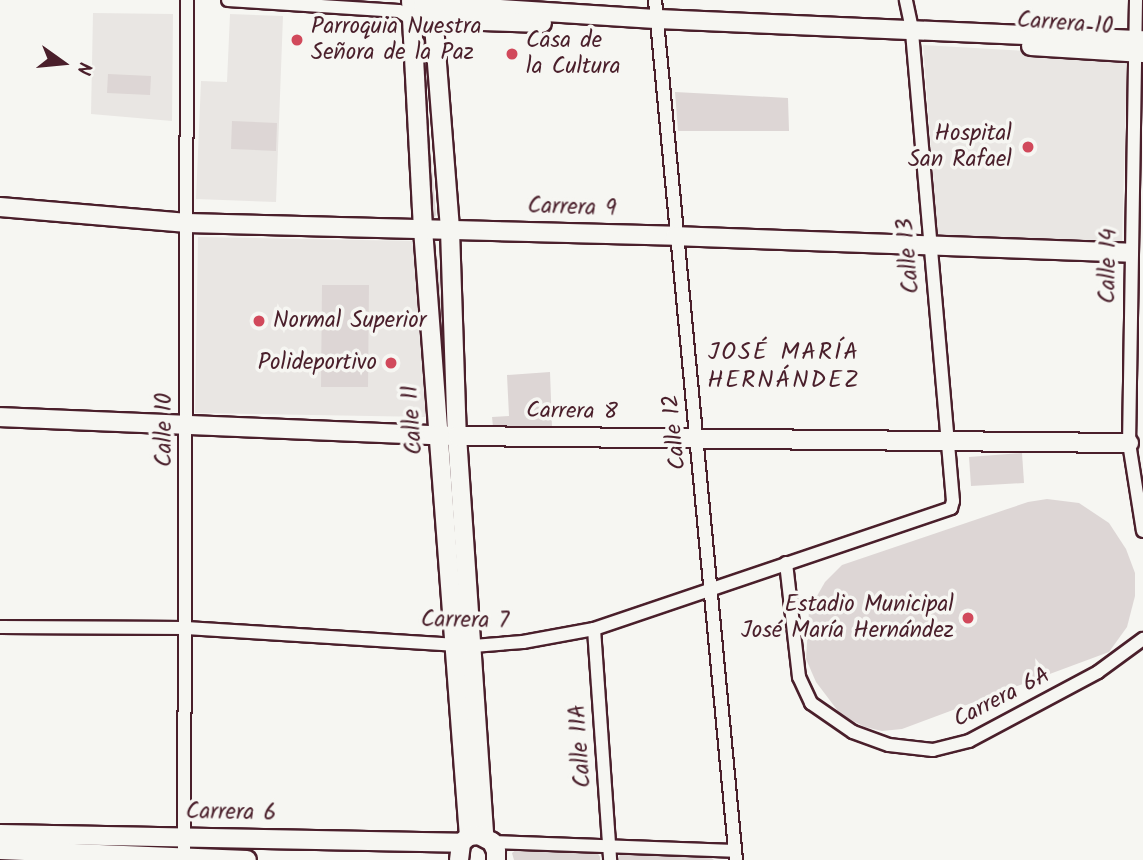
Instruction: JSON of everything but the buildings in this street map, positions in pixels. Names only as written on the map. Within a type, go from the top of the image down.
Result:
[{"type":"main road","name":"Carrera 10","points":[[408,8],[1138,46]]},
{"type":"main road","name":"Calle 11","points":[[408,8],[453,643],[473,843]]},
{"type":"main road","name":"Calle 11","points":[[432,8],[450,230],[457,436],[472,646],[473,843]]},
{"type":"main road","name":"Carrera 9","points":[[0,207],[187,223],[675,236],[1136,253]]},
{"type":"main road","name":"Carrera 8","points":[[0,416],[457,436],[1136,442]]},
{"type":"main road","name":"Carrera 6","points":[[0,834],[473,843]]},
{"type":"main road","points":[[473,843],[496,851],[496,860]]},
{"type":"main road","name":"Carrera 6","points":[[0,850],[247,860]]},
{"type":"street","name":"Calle 10","points":[[184,859],[187,0]]},
{"type":"street","name":"Carrera 10","points":[[228,0],[408,8]]},
{"type":"street","name":"Calle 12","points":[[655,0],[735,856]]},
{"type":"street","name":"Calle 13","points":[[906,0],[948,441],[951,508]]},
{"type":"street","name":"Calle 14","points":[[1136,0],[1136,442],[1143,531]]},
{"type":"street","name":"Carrera 7","points":[[0,627],[186,628],[472,646],[523,642],[594,629],[951,508]]},
{"type":"street","name":"Carrera 6A","points":[[786,563],[799,677],[811,703],[853,732],[889,745],[933,750],[969,741],[1098,672],[1143,639]]},
{"type":"street","name":"Calle 11A","points":[[594,629],[610,860]]},
{"type":"street","name":"Carrera 6","points":[[473,843],[609,845],[735,856]]},
{"type":"shaded area","points":[[93,13],[173,14],[172,121],[91,114]]},
{"type":"shaded area","points":[[230,14],[283,16],[276,202],[196,199],[201,81],[227,82]]},
{"type":"shaded area","points":[[421,33],[436,215],[434,218],[429,216]]},
{"type":"shaded area","name":"Hospital San Rafael","points":[[923,45],[1127,57],[1122,244],[938,238]]},
{"type":"shaded area","points":[[108,74],[151,76],[150,95],[107,93]]},
{"type":"shaded area","points":[[675,92],[788,98],[789,131],[678,131]]},
{"type":"shaded area","points":[[232,121],[277,123],[276,151],[231,149]]},
{"type":"shaded area","points":[[198,237],[416,241],[429,417],[195,413]]},
{"type":"shaded area","points":[[434,258],[438,260],[449,411],[447,415]]},
{"type":"shaded area","points":[[322,285],[369,285],[368,387],[321,387]]},
{"type":"shaded area","points":[[550,372],[552,427],[493,427],[492,417],[509,416],[507,375]]},
{"type":"shaded area","points":[[1022,453],[1024,483],[971,486],[969,457]]},
{"type":"shaded area","name":"Estadio Municipal José María Hernández","points":[[1047,499],[1079,503],[1109,523],[1126,549],[1135,573],[1135,596],[1127,627],[1109,652],[902,729],[882,731],[865,727],[841,715],[816,682],[806,659],[809,610],[825,582],[842,565],[1028,502]]},
{"type":"shaded area","points":[[517,849],[597,852],[600,860],[514,860],[512,853]]},
{"type":"shaded area","points":[[622,852],[709,856],[714,860],[617,860]]},
{"type":"place","name":"Parroquia Nuestra Señora de la Paz","points":[[297,40]]},
{"type":"place","name":"Casa de la Cultura","points":[[512,54]]},
{"type":"place","name":"Hospital San Rafael","points":[[1028,147]]},
{"type":"place","name":"Normal Superior","points":[[259,321]]},
{"type":"place","name":"Polideportivo","points":[[391,363]]},
{"type":"place","name":"Estadio Municipal José María Hernández","points":[[968,618]]},
{"type":"district","name":"JOSÉ MARÍA HERNÁNDEZ","points":[[784,367]]}]
